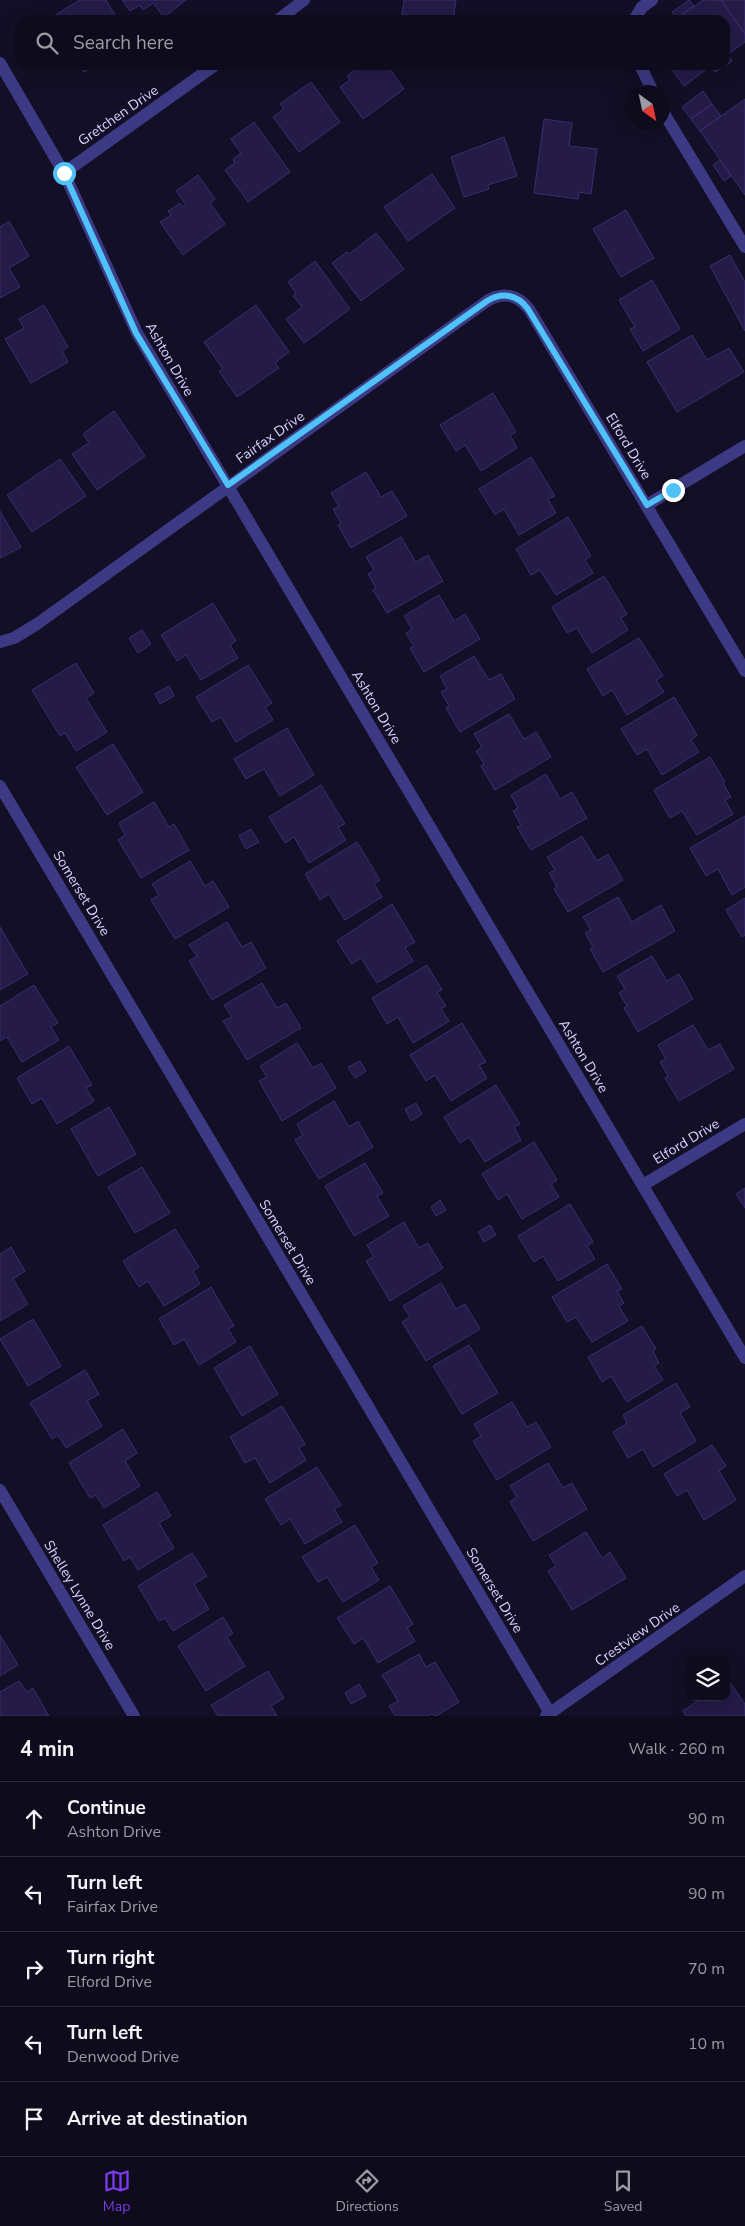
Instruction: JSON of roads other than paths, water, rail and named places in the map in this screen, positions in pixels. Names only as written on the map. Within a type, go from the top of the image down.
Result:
[{"type":"street","points":[[284,15],[304,0]]},
{"type":"street","points":[[637,15],[642,7],[652,0]]},
{"type":"street","name":"Ashton Drive","points":[[0,64],[64,173],[136,333],[745,1358]]},
{"type":"street","name":"Gretchen Drive","points":[[64,173],[208,70]]},
{"type":"street","points":[[642,70],[650,85]]},
{"type":"street","points":[[670,123],[745,247]]},
{"type":"street","name":"Fairfax Drive","points":[[0,642],[14,638],[37,624],[228,485],[487,301],[494,297],[511,296]]},
{"type":"street","name":"Elford Drive","points":[[511,296],[523,302],[528,309],[745,671]]},
{"type":"street","points":[[647,505],[745,446]]},
{"type":"street","name":"Somerset Drive","points":[[0,786],[548,1714]]},
{"type":"street","name":"Elford Drive","points":[[643,1185],[745,1124]]},
{"type":"street","name":"Shelley Lynne Drive","points":[[0,1490],[134,1716]]},
{"type":"street","name":"Crestview Drive","points":[[548,1714],[745,1576]]}]
